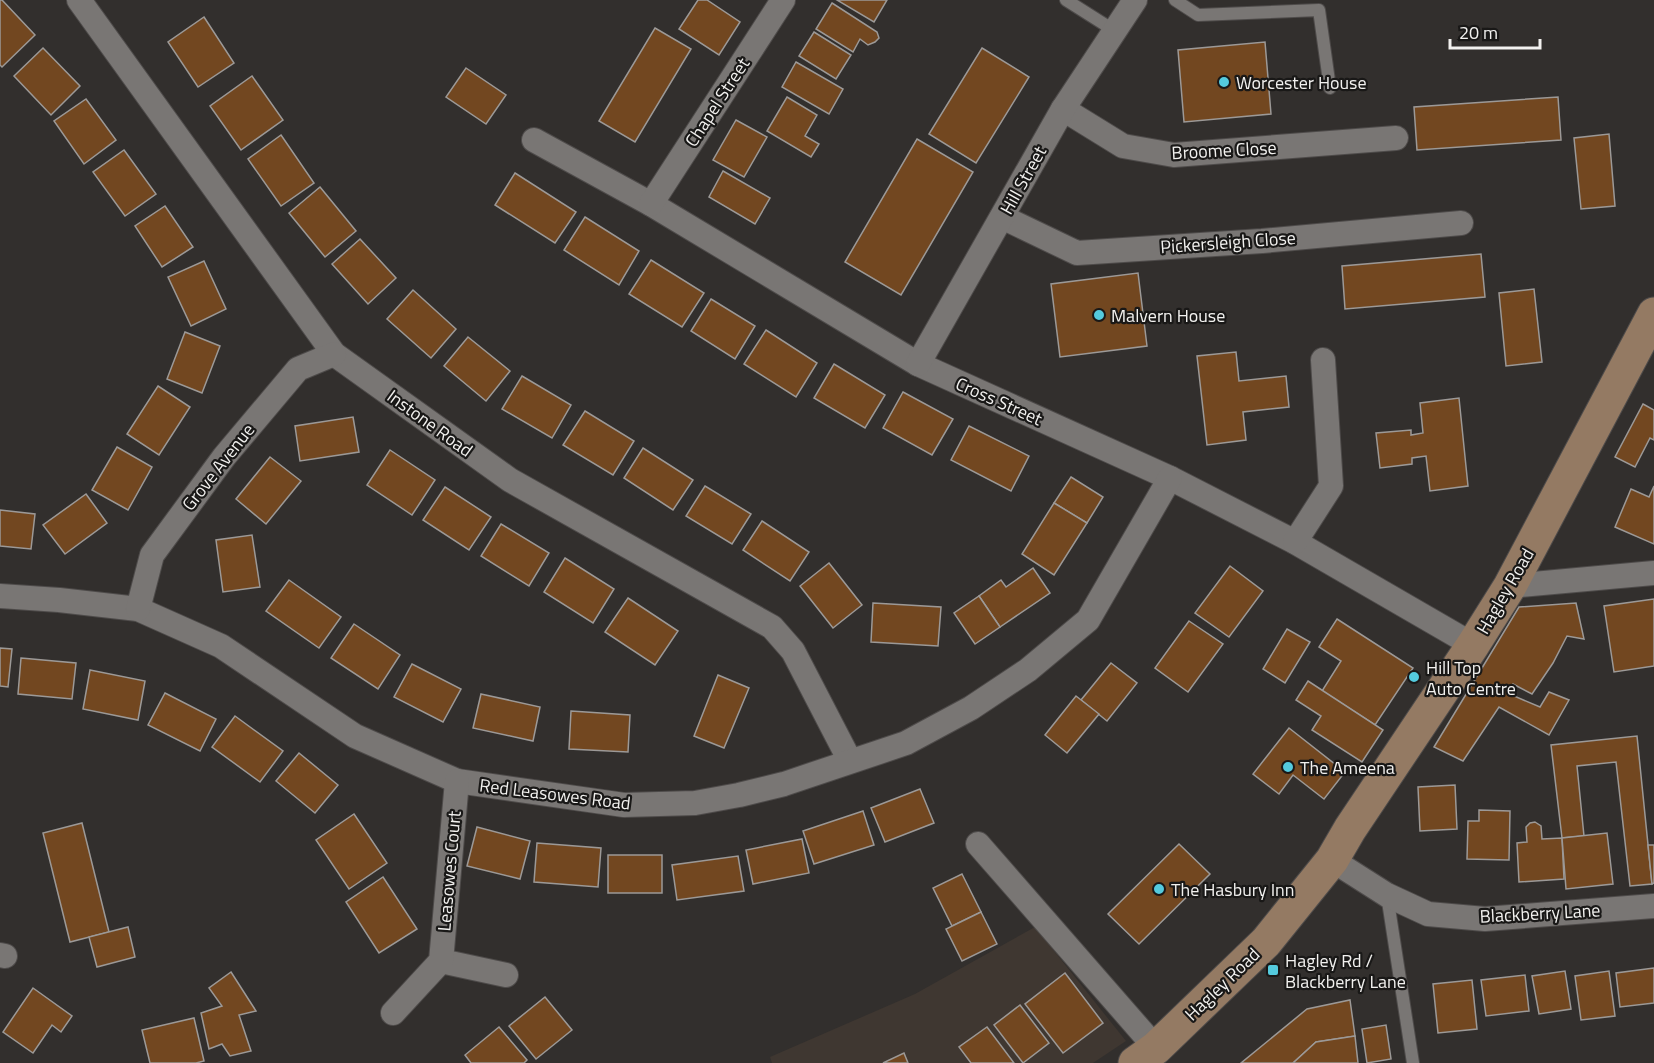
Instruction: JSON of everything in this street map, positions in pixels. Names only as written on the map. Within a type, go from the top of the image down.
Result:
[{"type":"main road","name":"Hagley Road","points":[[1146,1055],[1266,942],[1332,860],[1510,586],[1654,314]]},
{"type":"street","name":"Instone Road","points":[[79,0],[334,354],[510,480],[772,627],[793,651],[850,761]]},
{"type":"street","name":"Chapel Street","points":[[651,204],[783,0]]},
{"type":"street","name":"Hill Street","points":[[918,364],[1063,109],[1135,0]]},
{"type":"street","name":"Broome Close","points":[[1063,109],[1123,146],[1174,155],[1396,138]]},
{"type":"street","name":"Cross Street","points":[[534,140],[651,204],[918,364],[1170,478],[1295,542],[1473,645]]},
{"type":"street","name":"Pickersleigh Close","points":[[1002,217],[1077,252],[1262,241],[1461,223]]},
{"type":"street","name":"Grove Avenue","points":[[138,609],[152,555],[224,458],[298,369],[334,354]]},
{"type":"street","points":[[1295,542],[1330,486],[1323,360]]},
{"type":"street","name":"Red Leasowes Road","points":[[0,596],[138,609],[221,645],[355,736],[457,781],[624,805],[695,803],[784,784],[906,743],[971,708],[1028,670],[1088,620],[1170,478]]},
{"type":"street","points":[[1510,586],[1654,573]]},
{"type":"street","name":"Leasowes Court","points":[[441,961],[457,781]]},
{"type":"street","points":[[978,844],[1146,1055]]},
{"type":"street","name":"Blackberry Lane","points":[[1332,860],[1387,895],[1428,914],[1485,919],[1654,906]]},
{"type":"street","points":[[393,1013],[441,961],[506,975]]},
{"type":"lane","points":[[1066,0],[1115,31]]},
{"type":"lane","points":[[1175,0],[1198,15],[1319,10],[1330,88]]},
{"type":"lane","points":[[1387,895],[1413,1063]]},
{"type":"shaded area","points":[[1035,927],[1126,1041],[1093,1063],[772,1063],[770,1057],[915,994]]},
{"type":"building","points":[[0,0],[35,35],[2,67],[0,65]]},
{"type":"building","points":[[698,0],[707,0],[740,22],[719,55],[679,29]]},
{"type":"building","points":[[837,0],[887,0],[874,22]]},
{"type":"building","points":[[832,3],[877,32],[879,38],[868,45],[860,39],[853,52],[816,29]]},
{"type":"building","points":[[204,17],[234,63],[198,87],[168,42]]},
{"type":"building","points":[[655,28],[691,49],[635,142],[599,121]]},
{"type":"building","points":[[814,32],[851,55],[836,79],[799,56]]},
{"type":"building","name":"Worcester House","points":[[1265,42],[1271,114],[1184,122],[1178,50]]},
{"type":"building","points":[[43,48],[80,86],[51,115],[14,76]]},
{"type":"building","points":[[982,48],[1029,77],[976,163],[929,134]]},
{"type":"building","points":[[796,62],[843,89],[829,114],[782,87]]},
{"type":"building","points":[[466,68],[506,95],[486,124],[446,97]]},
{"type":"building","points":[[252,76],[283,120],[241,150],[210,106]]},
{"type":"building","points":[[787,97],[817,115],[805,136],[819,144],[811,157],[767,131]]},
{"type":"building","points":[[1558,97],[1561,140],[1417,150],[1414,107]]},
{"type":"building","points":[[86,99],[116,140],[84,164],[54,121]]},
{"type":"building","points":[[736,120],[767,137],[744,177],[713,160]]},
{"type":"building","points":[[1609,134],[1615,206],[1581,209],[1574,138]]},
{"type":"building","points":[[281,135],[314,183],[281,206],[248,159]]},
{"type":"building","points":[[917,139],[973,172],[901,295],[845,262]]},
{"type":"building","points":[[124,150],[156,194],[125,216],[93,172]]},
{"type":"building","points":[[723,171],[770,198],[755,224],[709,197]]},
{"type":"building","points":[[515,173],[576,212],[555,243],[495,205]]},
{"type":"building","points":[[320,187],[356,231],[325,257],[289,213]]},
{"type":"building","points":[[165,206],[193,247],[162,267],[135,226]]},
{"type":"building","points":[[585,217],[639,251],[619,285],[564,250]]},
{"type":"building","points":[[360,239],[396,278],[368,304],[332,264]]},
{"type":"building","points":[[1481,254],[1485,297],[1345,309],[1342,266]]},
{"type":"building","points":[[651,260],[704,293],[682,327],[629,294]]},
{"type":"building","points":[[204,261],[226,309],[191,326],[168,277]]},
{"type":"building","name":"Malvern House","points":[[1138,273],[1147,346],[1060,357],[1051,284]]},
{"type":"building","points":[[1534,289],[1542,362],[1506,366],[1499,293]]},
{"type":"building","points":[[413,290],[456,329],[431,358],[387,319]]},
{"type":"building","points":[[711,299],[755,326],[735,359],[691,331]]},
{"type":"building","points":[[766,330],[817,363],[796,397],[744,364]]},
{"type":"building","points":[[185,332],[220,346],[202,393],[167,379]]},
{"type":"building","points":[[468,337],[510,371],[486,401],[444,366]]},
{"type":"building","points":[[1236,352],[1239,381],[1286,376],[1289,407],[1243,412],[1246,440],[1207,445],[1197,356]]},
{"type":"building","points":[[834,364],[885,395],[865,428],[814,398]]},
{"type":"building","points":[[522,376],[571,405],[552,438],[502,409]]},
{"type":"building","points":[[158,386],[190,407],[159,455],[127,434]]},
{"type":"building","points":[[903,392],[953,419],[932,455],[883,428]]},
{"type":"building","points":[[1459,398],[1468,486],[1430,491],[1426,456],[1412,458],[1412,464],[1380,468],[1376,433],[1411,430],[1411,435],[1423,433],[1420,403]]},
{"type":"building","points":[[1643,404],[1654,410],[1654,440],[1650,438],[1635,467],[1615,457]]},
{"type":"building","points":[[585,411],[634,441],[613,475],[563,445]]},
{"type":"building","points":[[353,417],[359,452],[300,461],[295,426]]},
{"type":"building","points":[[969,426],[1029,456],[1011,491],[951,460]]},
{"type":"building","points":[[117,447],[152,467],[128,510],[92,490]]},
{"type":"building","points":[[643,448],[693,480],[673,510],[624,478]]},
{"type":"building","points":[[390,450],[435,480],[412,515],[367,485]]},
{"type":"building","points":[[270,457],[301,481],[266,524],[236,499]]},
{"type":"building","points":[[1071,477],[1103,497],[1087,523],[1054,503]]},
{"type":"building","points":[[705,486],[751,514],[732,544],[686,516]]},
{"type":"building","points":[[1654,486],[1654,544],[1615,527],[1631,489],[1649,497]]},
{"type":"building","points":[[445,487],[491,517],[469,550],[423,520]]},
{"type":"building","points":[[86,494],[107,523],[65,554],[43,525]]},
{"type":"building","points":[[1054,503],[1087,523],[1054,575],[1022,554]]},
{"type":"building","points":[[0,510],[35,514],[31,549],[0,546]]},
{"type":"building","points":[[762,521],[809,552],[790,581],[743,550]]},
{"type":"building","points":[[501,524],[549,553],[529,586],[481,556]]},
{"type":"building","points":[[252,535],[260,587],[223,592],[216,540]]},
{"type":"building","points":[[565,558],[614,589],[593,623],[544,592]]},
{"type":"building","points":[[829,563],[862,605],[833,628],[800,586]]},
{"type":"building","points":[[1230,566],[1263,591],[1229,637],[1195,613]]},
{"type":"building","points":[[1033,568],[1050,593],[1000,627],[979,596],[1001,580],[1006,587]]},
{"type":"building","points":[[289,580],[341,617],[319,648],[266,611]]},
{"type":"building","points":[[979,596],[1000,627],[975,644],[954,613]]},
{"type":"building","points":[[628,598],[678,631],[655,665],[605,632]]},
{"type":"building","points":[[1654,599],[1654,666],[1614,672],[1604,606]]},
{"type":"building","points":[[873,603],[941,607],[938,646],[871,642]]},
{"type":"building","points":[[1576,603],[1584,639],[1567,636],[1553,663],[1532,694],[1513,684],[1507,693],[1540,707],[1549,692],[1569,700],[1549,735],[1499,707],[1463,761],[1434,747],[1519,607]]},
{"type":"building","points":[[1337,619],[1413,668],[1375,725],[1322,691],[1341,661],[1319,647]]},
{"type":"building","points":[[1189,621],[1223,644],[1188,692],[1155,668]]},
{"type":"building","points":[[354,624],[400,655],[378,689],[331,658]]},
{"type":"building","points":[[1287,629],[1310,642],[1285,683],[1263,669]]},
{"type":"building","points":[[0,648],[12,649],[8,687],[0,686]]},
{"type":"building","points":[[21,658],[76,663],[72,699],[18,694]]},
{"type":"building","points":[[1111,663],[1137,683],[1107,721],[1081,700]]},
{"type":"building","points":[[412,664],[461,689],[443,722],[394,697]]},
{"type":"building","points":[[90,670],[145,681],[138,720],[83,709]]},
{"type":"building","points":[[718,675],[749,688],[724,748],[694,736]]},
{"type":"building","points":[[1308,681],[1383,730],[1362,762],[1312,730],[1321,716],[1296,700]]},
{"type":"building","points":[[165,693],[216,719],[200,751],[148,725]]},
{"type":"building","points":[[481,694],[540,707],[533,741],[473,728]]},
{"type":"building","points":[[1076,696],[1099,714],[1067,753],[1045,735]]},
{"type":"building","points":[[571,711],[630,715],[628,752],[569,749]]},
{"type":"building","points":[[235,716],[283,751],[260,782],[212,747]]},
{"type":"building","points":[[1289,728],[1345,772],[1324,799],[1293,775],[1279,794],[1253,774]]},
{"type":"building","points":[[1637,736],[1652,884],[1630,886],[1616,762],[1577,766],[1584,836],[1562,838],[1551,745]]},
{"type":"building","points":[[299,753],[338,785],[315,813],[276,781]]},
{"type":"building","points":[[1455,785],[1457,829],[1420,831],[1418,787]]},
{"type":"building","points":[[920,789],[934,823],[885,842],[871,808]]},
{"type":"building","points":[[1479,810],[1510,811],[1509,860],[1467,859],[1468,821],[1479,821]]},
{"type":"building","points":[[863,811],[874,845],[814,864],[803,831]]},
{"type":"building","points":[[354,814],[387,863],[349,889],[316,840]]},
{"type":"building","points":[[1535,822],[1541,826],[1542,839],[1562,838],[1564,879],[1519,882],[1517,843],[1527,842],[1526,827]]},
{"type":"building","points":[[82,823],[109,932],[70,942],[43,833]]},
{"type":"building","points":[[477,827],[530,841],[520,879],[467,866]]},
{"type":"building","points":[[1607,833],[1613,884],[1566,889],[1562,838]]},
{"type":"building","points":[[802,839],[809,873],[753,884],[746,850]]},
{"type":"building","points":[[537,843],[601,848],[598,887],[534,882]]},
{"type":"building","points":[[1179,844],[1210,874],[1139,944],[1108,914]]},
{"type":"building","points":[[1648,845],[1654,845],[1654,883],[1652,884]]},
{"type":"building","points":[[608,855],[662,855],[662,893],[608,893]]},
{"type":"building","points":[[738,856],[744,891],[677,900],[672,865]]},
{"type":"building","points":[[962,874],[981,912],[952,926],[933,888]]},
{"type":"building","points":[[383,877],[417,929],[379,953],[346,902]]},
{"type":"building","points":[[981,912],[997,944],[962,961],[946,929]]},
{"type":"building","points":[[128,927],[135,957],[97,967],[89,937]]},
{"type":"building","points":[[1654,968],[1654,1003],[1620,1007],[1616,973]]},
{"type":"building","points":[[1565,971],[1571,1009],[1539,1014],[1532,976]]},
{"type":"building","points":[[1609,971],[1615,1016],[1581,1020],[1575,976]]},
{"type":"building","points":[[231,972],[256,1011],[239,1015],[251,1051],[230,1056],[222,1044],[209,1049],[201,1013],[222,1006],[209,988]]},
{"type":"building","points":[[1065,973],[1103,1023],[1063,1053],[1025,1004]]},
{"type":"building","points":[[1525,975],[1529,1011],[1486,1016],[1481,980]]},
{"type":"building","points":[[1472,980],[1477,1029],[1438,1033],[1433,984]]},
{"type":"building","points":[[33,988],[72,1016],[61,1032],[52,1025],[33,1053],[3,1032]]},
{"type":"building","points":[[545,997],[572,1030],[536,1059],[509,1026]]},
{"type":"building","points":[[1350,1000],[1355,1036],[1316,1042],[1293,1063],[1241,1063],[1307,1009]]},
{"type":"building","points":[[1020,1005],[1049,1043],[1023,1063],[994,1025]]},
{"type":"building","points":[[194,1018],[204,1061],[150,1063],[142,1030]]},
{"type":"building","points":[[1386,1025],[1391,1059],[1367,1063],[1362,1029]]},
{"type":"building","points":[[499,1027],[527,1060],[524,1063],[471,1063],[465,1055]]},
{"type":"building","points":[[987,1027],[1014,1063],[971,1063],[959,1047]]},
{"type":"building","points":[[1355,1036],[1358,1063],[1293,1063],[1316,1042]]},
{"type":"building","points":[[904,1053],[908,1063],[883,1063]]},
{"type":"place","name":"Worcester House","points":[[1224,82]]},
{"type":"place","name":"Malvern House","points":[[1099,315]]},
{"type":"place","name":"Hill Top Auto Centre","points":[[1414,677]]},
{"type":"place","name":"The Ameena","points":[[1288,767]]},
{"type":"place","name":"The Hasbury Inn","points":[[1159,889]]},
{"type":"place","name":"Hagley Rd / Blackberry Lane","points":[[1273,970]]}]
